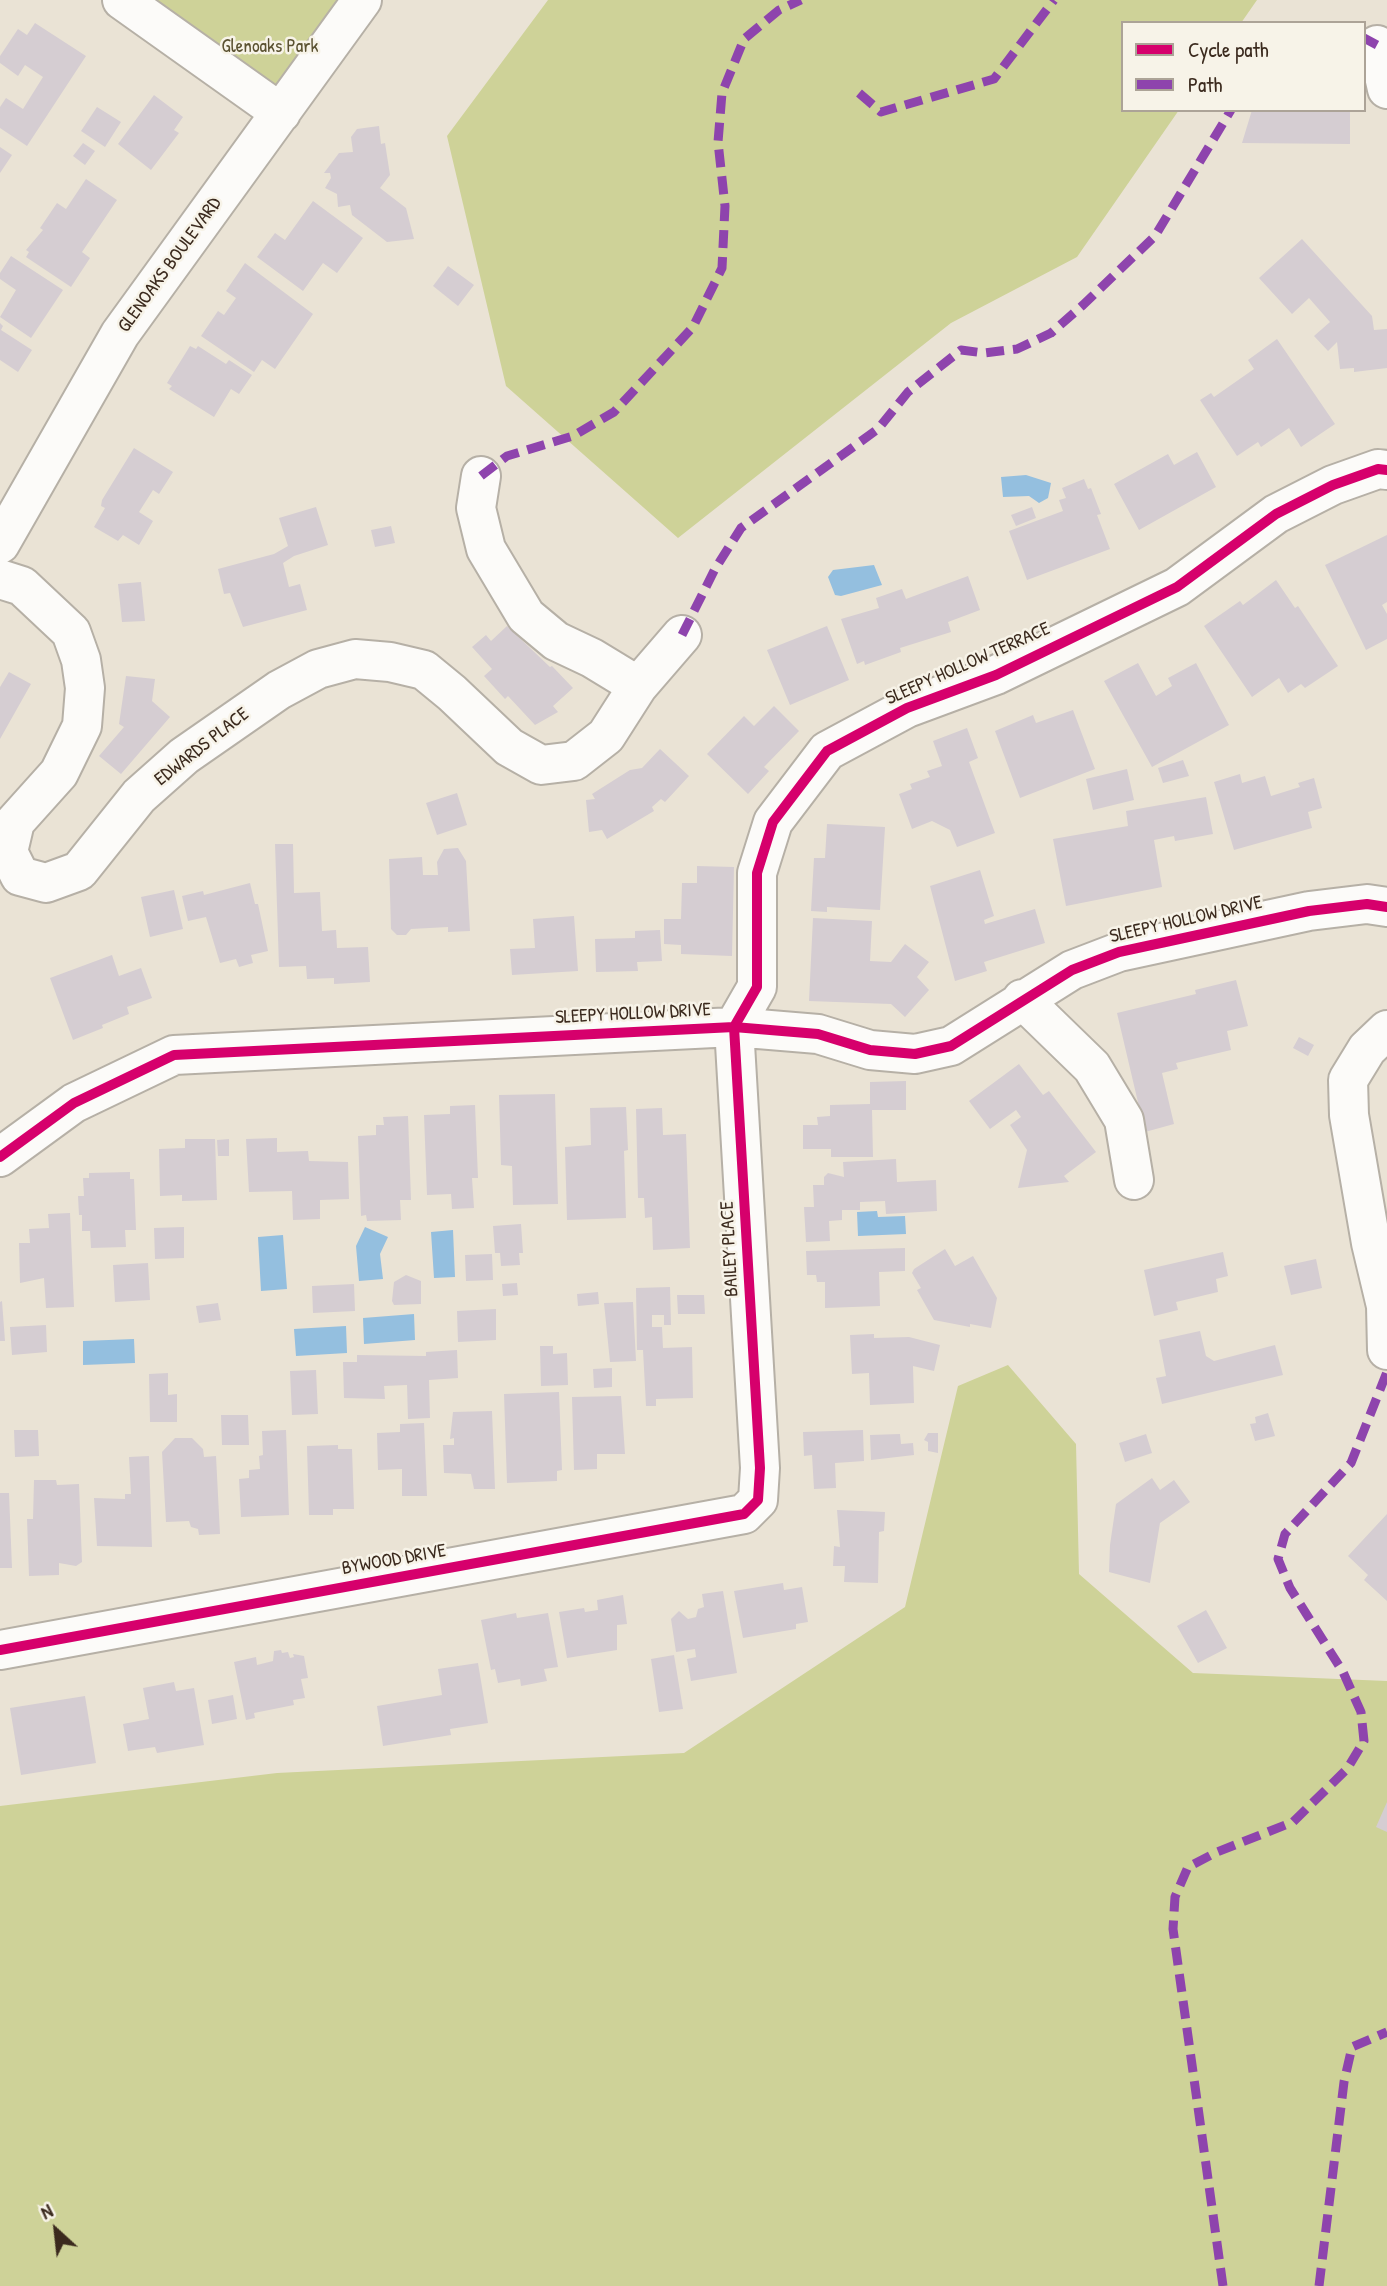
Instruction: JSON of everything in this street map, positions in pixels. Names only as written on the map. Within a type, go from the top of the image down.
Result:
[{"type":"street","points":[[122,0],[281,113]]},
{"type":"street","name":"GLENOAKS BOULEVARD","points":[[0,544],[120,334],[362,0]]},
{"type":"street","points":[[1377,45],[1387,89]]},
{"type":"street","name":"SLEEPY HOLLOW TERRACE","points":[[734,1027],[757,987],[757,873],[773,822],[827,751],[907,708],[996,675],[1177,587],[1276,514],[1334,485],[1378,469],[1387,470]]},
{"type":"street","points":[[481,476],[476,508],[486,549],[526,616],[556,641],[592,658],[638,686]]},
{"type":"street","name":"EDWARDS PLACE","points":[[0,579],[22,586],[71,632],[84,678],[82,726],[59,773],[15,822],[8,852],[20,876],[46,883],[79,871],[139,796],[184,756],[279,690],[318,669],[355,659],[390,662],[424,670],[453,693],[509,747],[541,765],[574,761],[607,736],[638,686],[682,635]]},
{"type":"street","name":"SLEEPY HOLLOW DRIVE","points":[[0,1157],[74,1103],[174,1055],[734,1027],[818,1034],[870,1050],[915,1054],[951,1046],[986,1027],[1022,999],[1072,970],[1119,952],[1309,911],[1367,904],[1387,907]]},
{"type":"street","points":[[1022,999],[1092,1066],[1124,1120],[1134,1180]]},
{"type":"street","name":"BAILEY PLACE","points":[[734,1027],[760,1468]]},
{"type":"street","points":[[1387,1030],[1367,1049],[1348,1080],[1349,1115],[1371,1243],[1386,1306],[1387,1350]]},
{"type":"street","name":"BYWOOD DRIVE","points":[[0,1650],[729,1518],[744,1514],[758,1500],[760,1468]]},
{"type":"green space","name":"Glenoaks Park","points":[[122,0],[362,0],[281,113]]},
{"type":"green space","points":[[548,0],[1257,0],[1242,21],[1121,21],[1121,112],[1178,112],[1077,257],[951,323],[678,538],[506,386],[447,136]]},
{"type":"green space","points":[[1008,1365],[1076,1444],[1079,1574],[1193,1673],[1387,1681],[1387,2286],[0,2286],[0,1806],[277,1773],[684,1753],[905,1607],[958,1386]]},
{"type":"water","points":[[1026,475],[1051,483],[1048,498],[1039,503],[1029,496],[1003,497],[1001,477]]},
{"type":"water","points":[[874,565],[882,585],[841,596],[835,595],[828,577],[833,570]]},
{"type":"water","points":[[877,1211],[878,1217],[905,1216],[906,1234],[858,1236],[857,1212]]},
{"type":"water","points":[[365,1227],[388,1237],[380,1254],[383,1279],[359,1281],[356,1246]]},
{"type":"water","points":[[453,1230],[455,1277],[434,1278],[431,1232]]},
{"type":"water","points":[[283,1235],[287,1289],[261,1291],[258,1237]]},
{"type":"water","points":[[414,1314],[415,1340],[364,1344],[363,1318]]},
{"type":"water","points":[[346,1326],[347,1353],[296,1356],[294,1329]]},
{"type":"water","points":[[134,1339],[135,1363],[83,1365],[83,1341]]},
{"type":"building","points":[[35,23],[86,56],[27,146],[0,128],[0,107],[6,98],[23,109],[43,77],[25,65],[18,76],[0,63],[0,56],[18,29],[27,35]]},
{"type":"building","points":[[154,95],[183,117],[174,130],[179,133],[151,170],[118,144]]},
{"type":"building","points":[[97,107],[121,122],[105,147],[81,131]]},
{"type":"building","points":[[1251,112],[1350,112],[1350,144],[1242,143]]},
{"type":"building","points":[[379,126],[381,144],[385,143],[390,175],[380,188],[406,208],[414,239],[387,242],[352,215],[350,205],[338,207],[337,194],[325,188],[331,178],[330,173],[324,173],[339,153],[353,152],[351,137],[357,129]]},
{"type":"building","points":[[83,143],[95,151],[85,165],[73,156]]},
{"type":"building","points":[[0,147],[12,155],[0,173]]},
{"type":"building","points":[[86,179],[117,200],[82,252],[90,258],[71,287],[26,257],[29,252],[26,250],[43,230],[40,228],[57,203],[66,209]]},
{"type":"building","points":[[313,201],[363,238],[337,273],[323,263],[303,291],[257,257],[275,233],[285,240]]},
{"type":"building","points":[[1302,239],[1372,316],[1374,330],[1387,329],[1387,368],[1354,372],[1354,368],[1340,369],[1337,342],[1328,351],[1314,336],[1330,322],[1309,298],[1292,314],[1259,278]]},
{"type":"building","points":[[11,256],[63,290],[31,338],[0,317],[16,290],[0,279],[0,273]]},
{"type":"building","points":[[245,263],[313,314],[275,369],[262,360],[254,372],[201,336],[218,311],[224,315],[236,298],[226,291]]},
{"type":"building","points":[[448,266],[474,285],[458,306],[433,286]]},
{"type":"building","points":[[0,323],[3,326],[1,330],[32,350],[18,372],[0,360]]},
{"type":"building","points":[[1277,339],[1335,424],[1301,447],[1289,428],[1261,447],[1258,442],[1237,456],[1200,400],[1211,393],[1214,397],[1254,369],[1248,360]]},
{"type":"building","points":[[190,346],[196,349],[198,346],[226,364],[229,360],[252,375],[239,394],[231,389],[214,417],[169,389],[172,386],[167,383]]},
{"type":"building","points":[[134,448],[173,472],[159,494],[153,490],[139,512],[153,521],[139,545],[123,535],[118,541],[94,527],[105,508],[101,506],[102,500]]},
{"type":"building","points":[[1197,452],[1216,487],[1139,530],[1114,484],[1168,454],[1174,465]]},
{"type":"building","points":[[1084,479],[1088,489],[1091,488],[1101,514],[1097,515],[1110,549],[1027,580],[1009,531],[1063,511],[1059,500],[1066,498],[1062,488]]},
{"type":"building","points":[[316,507],[328,545],[294,556],[283,563],[289,587],[300,584],[307,610],[243,627],[230,593],[224,594],[218,569],[274,554],[288,546],[279,518]]},
{"type":"building","points":[[1032,507],[1036,518],[1016,526],[1011,515]]},
{"type":"building","points":[[391,526],[395,543],[375,547],[371,530]]},
{"type":"building","points":[[1387,535],[1387,602],[1382,605],[1387,614],[1387,639],[1366,650],[1325,565]]},
{"type":"building","points":[[968,576],[980,610],[948,622],[951,632],[900,648],[901,652],[865,665],[864,661],[857,664],[841,619],[879,608],[876,598],[902,589],[906,599]]},
{"type":"building","points":[[1276,580],[1295,608],[1298,606],[1338,666],[1305,688],[1301,684],[1288,693],[1279,678],[1252,697],[1204,626],[1240,601],[1243,605]]},
{"type":"building","points":[[141,582],[145,621],[122,622],[118,584]]},
{"type":"building","points":[[507,626],[573,688],[553,706],[558,712],[535,725],[508,696],[505,699],[484,676],[492,669],[472,647],[486,635],[491,641]]},
{"type":"building","points":[[827,626],[849,680],[790,705],[767,650]]},
{"type":"building","points":[[1138,663],[1156,696],[1172,686],[1168,678],[1196,663],[1229,725],[1152,767],[1104,681]]},
{"type":"building","points":[[9,672],[31,684],[0,739],[0,687]]},
{"type":"building","points":[[126,676],[155,679],[152,701],[170,717],[121,774],[99,756],[124,727],[119,724]]},
{"type":"building","points":[[774,706],[799,731],[764,767],[769,771],[748,794],[707,754],[744,716],[754,726]]},
{"type":"building","points":[[1073,710],[1095,769],[1020,798],[995,731],[1033,715],[1036,723]]},
{"type":"building","points":[[967,728],[978,758],[969,762],[995,833],[957,847],[950,830],[932,821],[912,829],[899,794],[912,789],[910,784],[930,777],[927,771],[942,766],[933,741]]},
{"type":"building","points":[[660,749],[689,776],[665,802],[661,799],[652,807],[654,811],[607,839],[602,830],[589,832],[586,800],[595,799],[592,794],[630,770],[642,768]]},
{"type":"building","points":[[1183,760],[1189,776],[1163,783],[1158,768]]},
{"type":"building","points":[[1127,769],[1134,800],[1093,810],[1086,779]]},
{"type":"building","points":[[1240,774],[1242,783],[1265,776],[1271,796],[1300,787],[1298,783],[1314,778],[1322,808],[1308,812],[1312,828],[1234,850],[1214,782]]},
{"type":"building","points":[[457,793],[467,825],[437,835],[426,803]]},
{"type":"building","points":[[1206,797],[1213,834],[1175,841],[1174,836],[1154,840],[1162,887],[1066,906],[1053,839],[1128,826],[1126,811]]},
{"type":"building","points":[[827,824],[885,827],[880,910],[827,907],[827,912],[811,911],[814,858],[825,858]]},
{"type":"building","points":[[275,844],[293,844],[294,893],[320,892],[322,931],[336,930],[337,948],[368,947],[370,982],[334,984],[334,978],[307,979],[306,966],[279,967]]},
{"type":"building","points":[[458,848],[466,861],[470,931],[448,932],[448,927],[411,929],[406,935],[397,935],[391,929],[389,859],[422,857],[423,875],[438,875],[437,862],[444,849]]},
{"type":"building","points":[[697,866],[734,867],[732,956],[681,954],[681,945],[664,944],[664,919],[681,919],[682,883],[697,883]]},
{"type":"building","points":[[980,870],[994,916],[984,920],[985,924],[1035,909],[1045,943],[984,962],[987,971],[955,981],[930,886]]},
{"type":"building","points":[[250,883],[255,904],[258,904],[268,951],[251,955],[253,963],[239,967],[236,959],[220,963],[206,917],[188,921],[182,896],[203,891],[204,895]]},
{"type":"building","points":[[174,890],[183,929],[150,937],[141,897]]},
{"type":"building","points":[[574,916],[578,971],[512,975],[510,949],[535,948],[533,919]]},
{"type":"building","points":[[813,918],[872,921],[870,961],[891,962],[905,944],[929,962],[917,977],[929,990],[905,1017],[891,1004],[809,1001]]},
{"type":"building","points":[[660,930],[662,961],[637,962],[638,971],[596,972],[595,939],[635,938],[635,931]]},
{"type":"building","points":[[112,955],[119,976],[141,968],[152,998],[127,1007],[129,1014],[73,1040],[50,978]]},
{"type":"building","points":[[1236,980],[1248,1026],[1227,1031],[1231,1050],[1176,1063],[1178,1069],[1162,1073],[1174,1124],[1145,1132],[1117,1013],[1196,994],[1195,990]]},
{"type":"building","points":[[1299,1037],[1314,1045],[1308,1056],[1293,1048]]},
{"type":"building","points":[[1019,1064],[1043,1095],[1049,1091],[1096,1152],[1064,1176],[1069,1182],[1018,1188],[1027,1150],[1010,1125],[1021,1117],[1016,1110],[990,1129],[969,1101]]},
{"type":"building","points":[[906,1081],[906,1110],[872,1110],[873,1157],[831,1157],[831,1149],[803,1149],[803,1125],[818,1125],[817,1117],[830,1116],[830,1105],[870,1104],[870,1082]]},
{"type":"building","points":[[555,1094],[558,1204],[513,1205],[512,1166],[501,1165],[499,1095]]},
{"type":"building","points":[[475,1105],[478,1178],[472,1178],[474,1208],[452,1209],[451,1194],[427,1195],[424,1115],[450,1114],[450,1106]]},
{"type":"building","points":[[626,1107],[626,1218],[567,1220],[565,1147],[591,1145],[590,1108]]},
{"type":"building","points":[[662,1108],[663,1135],[686,1134],[690,1248],[653,1250],[652,1217],[645,1218],[644,1198],[638,1198],[636,1109]]},
{"type":"building","points":[[408,1116],[411,1200],[400,1200],[401,1220],[367,1221],[366,1215],[361,1216],[358,1136],[376,1135],[376,1125],[384,1125],[383,1117]]},
{"type":"building","points":[[277,1138],[277,1152],[308,1151],[309,1161],[348,1162],[349,1199],[320,1200],[320,1219],[293,1220],[292,1191],[249,1192],[246,1139]]},
{"type":"building","points":[[185,1139],[215,1139],[217,1200],[182,1201],[182,1195],[160,1196],[159,1149],[185,1148]]},
{"type":"building","points":[[229,1139],[229,1156],[218,1156],[217,1140]]},
{"type":"building","points":[[896,1159],[897,1182],[936,1180],[937,1211],[886,1214],[885,1201],[860,1202],[860,1210],[842,1210],[842,1220],[829,1221],[830,1241],[806,1242],[804,1207],[814,1207],[813,1185],[824,1185],[824,1177],[828,1173],[844,1177],[843,1162]]},
{"type":"building","points":[[130,1172],[130,1179],[134,1179],[136,1230],[125,1230],[126,1247],[91,1248],[90,1231],[82,1231],[82,1215],[79,1215],[78,1196],[84,1196],[83,1178],[89,1178],[89,1173]]},
{"type":"building","points":[[70,1213],[74,1307],[46,1308],[44,1278],[20,1283],[19,1243],[30,1243],[29,1229],[49,1228],[48,1214]]},
{"type":"building","points":[[521,1224],[523,1253],[519,1253],[520,1265],[501,1266],[500,1253],[495,1253],[493,1226]]},
{"type":"building","points":[[184,1227],[184,1258],[155,1259],[154,1228]]},
{"type":"building","points":[[905,1248],[905,1271],[879,1272],[880,1306],[825,1308],[825,1282],[817,1282],[816,1275],[807,1275],[806,1251]]},
{"type":"building","points":[[945,1249],[955,1266],[973,1256],[997,1298],[991,1328],[934,1320],[917,1290],[921,1288],[912,1273]]},
{"type":"building","points":[[1223,1252],[1228,1276],[1216,1279],[1218,1292],[1176,1302],[1178,1310],[1154,1316],[1144,1270]]},
{"type":"building","points":[[492,1254],[493,1280],[466,1281],[465,1255]]},
{"type":"building","points":[[1316,1259],[1322,1288],[1291,1295],[1284,1266]]},
{"type":"building","points":[[148,1263],[150,1300],[115,1302],[113,1265]]},
{"type":"building","points":[[406,1275],[421,1281],[421,1304],[394,1305],[394,1282]]},
{"type":"building","points":[[517,1283],[518,1295],[503,1296],[502,1284]]},
{"type":"building","points":[[354,1284],[355,1311],[313,1313],[312,1286]]},
{"type":"building","points":[[670,1287],[671,1325],[664,1325],[664,1315],[652,1315],[652,1327],[662,1327],[663,1348],[692,1347],[693,1398],[656,1399],[656,1406],[646,1406],[643,1350],[637,1350],[636,1288]]},
{"type":"building","points":[[598,1292],[599,1304],[578,1306],[577,1294]]},
{"type":"building","points":[[677,1295],[704,1295],[705,1314],[678,1314]]},
{"type":"building","points":[[2,1301],[5,1341],[0,1341]]},
{"type":"building","points":[[633,1302],[636,1361],[610,1362],[604,1303]]},
{"type":"building","points":[[218,1303],[221,1320],[199,1323],[196,1306]]},
{"type":"building","points":[[496,1309],[496,1340],[458,1342],[457,1311]]},
{"type":"building","points":[[46,1325],[47,1352],[12,1355],[10,1327]]},
{"type":"building","points":[[1200,1331],[1206,1356],[1214,1361],[1275,1345],[1283,1375],[1162,1404],[1156,1378],[1166,1376],[1159,1340]]},
{"type":"building","points":[[874,1334],[874,1338],[909,1337],[940,1345],[934,1371],[913,1366],[914,1403],[870,1405],[869,1373],[852,1374],[850,1335]]},
{"type":"building","points":[[540,1346],[553,1346],[553,1354],[567,1353],[568,1385],[541,1386]]},
{"type":"building","points":[[457,1350],[458,1378],[429,1380],[430,1418],[408,1419],[407,1385],[384,1386],[385,1399],[344,1398],[343,1362],[357,1362],[357,1355],[426,1356],[426,1352]]},
{"type":"building","points":[[612,1368],[612,1387],[594,1388],[593,1369]]},
{"type":"building","points":[[316,1370],[318,1414],[292,1415],[290,1371]]},
{"type":"building","points":[[168,1373],[168,1395],[177,1394],[177,1422],[150,1422],[149,1374]]},
{"type":"building","points":[[559,1392],[562,1470],[557,1471],[557,1481],[507,1483],[504,1394]]},
{"type":"building","points":[[621,1396],[625,1454],[597,1454],[597,1469],[574,1470],[572,1397]]},
{"type":"building","points":[[492,1411],[495,1489],[474,1489],[471,1474],[444,1473],[443,1445],[454,1445],[454,1438],[450,1439],[453,1412]]},
{"type":"building","points":[[1268,1413],[1275,1436],[1255,1441],[1250,1424],[1256,1423],[1255,1417]]},
{"type":"building","points":[[221,1415],[248,1415],[249,1445],[222,1445]]},
{"type":"building","points":[[424,1423],[427,1496],[402,1496],[402,1469],[378,1470],[377,1433],[400,1432],[400,1424]]},
{"type":"building","points":[[14,1430],[38,1430],[39,1456],[15,1457]]},
{"type":"building","points":[[286,1430],[289,1515],[241,1517],[239,1479],[249,1478],[249,1470],[260,1469],[259,1456],[263,1455],[262,1431]]},
{"type":"building","points":[[863,1430],[864,1461],[835,1463],[836,1488],[814,1489],[812,1455],[804,1456],[803,1432]]},
{"type":"building","points":[[928,1433],[938,1433],[938,1453],[928,1451],[928,1442],[924,1440]]},
{"type":"building","points":[[900,1434],[901,1444],[913,1443],[914,1455],[871,1460],[870,1435]]},
{"type":"building","points":[[1146,1434],[1152,1453],[1125,1462],[1119,1443]]},
{"type":"building","points":[[175,1438],[192,1438],[203,1449],[204,1457],[216,1456],[220,1534],[199,1535],[198,1529],[191,1527],[189,1521],[166,1522],[162,1452]]},
{"type":"building","points":[[338,1445],[338,1449],[352,1449],[354,1509],[333,1509],[333,1515],[309,1515],[307,1446]]},
{"type":"building","points":[[149,1456],[152,1547],[97,1546],[94,1498],[125,1499],[125,1494],[131,1494],[129,1457]]},
{"type":"building","points":[[1152,1478],[1160,1490],[1174,1480],[1190,1502],[1160,1523],[1150,1583],[1109,1572],[1116,1504]]},
{"type":"building","points":[[34,1480],[56,1480],[57,1485],[79,1484],[82,1562],[76,1566],[59,1563],[59,1575],[29,1576],[27,1519],[33,1519]]},
{"type":"building","points":[[0,1493],[9,1493],[12,1568],[0,1568]]},
{"type":"building","points":[[837,1510],[885,1512],[884,1531],[879,1532],[878,1583],[844,1582],[845,1566],[833,1566],[834,1546],[840,1547]]},
{"type":"building","points":[[1387,1514],[1387,1601],[1364,1580],[1368,1575],[1348,1556]]},
{"type":"building","points":[[783,1583],[784,1590],[802,1587],[808,1622],[796,1624],[796,1629],[743,1638],[734,1591]]},
{"type":"building","points":[[723,1591],[737,1673],[691,1681],[687,1659],[696,1657],[695,1649],[676,1652],[671,1619],[679,1611],[688,1619],[696,1617],[698,1609],[704,1607],[702,1594]]},
{"type":"building","points":[[623,1595],[627,1624],[617,1625],[617,1650],[567,1658],[559,1612],[584,1608],[585,1612],[598,1610],[597,1600]]},
{"type":"building","points":[[1206,1610],[1227,1648],[1198,1663],[1177,1626]]},
{"type":"building","points":[[516,1613],[517,1618],[548,1613],[558,1667],[544,1669],[547,1681],[521,1686],[520,1679],[498,1683],[495,1669],[491,1670],[481,1620]]},
{"type":"building","points":[[281,1650],[282,1653],[288,1652],[290,1658],[294,1657],[293,1654],[304,1656],[308,1678],[301,1679],[305,1698],[293,1700],[294,1705],[254,1713],[255,1718],[246,1720],[234,1662],[256,1657],[257,1665],[273,1661],[274,1651]]},
{"type":"building","points":[[674,1655],[683,1709],[659,1712],[651,1659]]},
{"type":"building","points":[[478,1663],[488,1723],[450,1729],[451,1735],[383,1746],[377,1706],[442,1695],[438,1669]]},
{"type":"building","points":[[174,1682],[176,1691],[194,1688],[204,1745],[157,1753],[155,1747],[128,1751],[123,1724],[149,1719],[143,1688]]},
{"type":"building","points":[[233,1695],[237,1719],[212,1724],[208,1700]]},
{"type":"building","points":[[85,1696],[96,1763],[21,1775],[10,1708]]},
{"type":"building","points":[[1387,1802],[1387,1832],[1376,1827]]},
{"type":"marked path","points":[[481,476],[507,456],[573,436],[614,412],[693,327],[722,268],[725,206],[718,142],[722,93],[744,39],[779,10],[801,0]]},
{"type":"marked path","points":[[859,93],[881,112],[994,79],[1054,0]]},
{"type":"marked path","points":[[1366,39],[1377,45]]},
{"type":"marked path","points":[[682,635],[715,569],[741,528],[878,429],[908,392],[961,350],[984,353],[1017,349],[1051,333],[1083,305],[1155,236],[1230,112]]},
{"type":"marked path","points":[[1223,2286],[1173,1929],[1175,1897],[1188,1867],[1217,1852],[1293,1822],[1347,1769],[1364,1741],[1361,1712],[1343,1672],[1290,1588],[1278,1559],[1285,1534],[1351,1463],[1387,1372]]},
{"type":"marked path","points":[[1319,2286],[1344,2082],[1352,2047],[1387,2032]]},
{"type":"cycle path","points":[[0,1650],[744,1514],[758,1500],[760,1468],[734,1027],[757,987],[757,873],[773,822],[827,751],[907,708],[996,675],[1177,587],[1276,514],[1333,485],[1378,469],[1387,470]]},
{"type":"cycle path","points":[[0,1157],[74,1103],[174,1055],[734,1027],[818,1034],[870,1050],[915,1054],[951,1046],[1072,970],[1119,952],[1309,911],[1367,904],[1387,907]]}]
